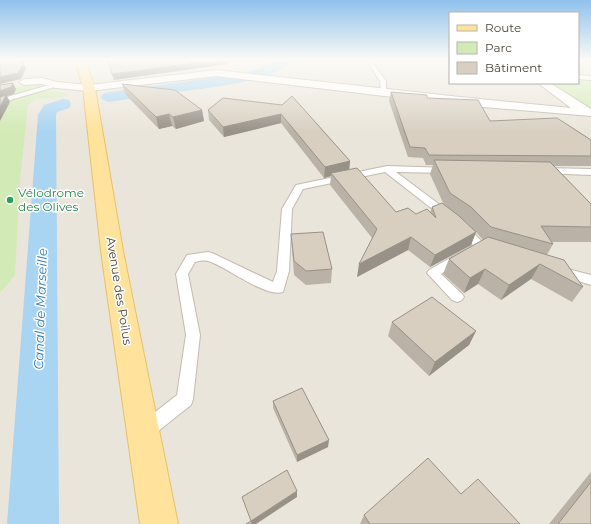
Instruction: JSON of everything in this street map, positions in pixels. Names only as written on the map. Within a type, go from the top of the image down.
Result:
[{"type":"main road","name":"Avenue des Poilus","points":[[79,83],[112,251],[159,524]]},
{"type":"street","points":[[12,85],[18,83]]},
{"type":"street","points":[[49,83],[56,85],[59,83]]},
{"type":"street","points":[[303,83],[590,114]]},
{"type":"street","points":[[545,84],[590,114]]},
{"type":"lane","points":[[383,83],[384,93]]},
{"type":"lane","points":[[0,101],[56,85]]},
{"type":"lane","points":[[143,432],[185,399],[193,335],[182,274],[191,258],[208,256],[264,284],[278,289],[283,271],[287,208],[299,187],[387,169],[456,170]]},
{"type":"lane","points":[[387,169],[460,225],[484,247],[433,273],[457,298]]},
{"type":"lane","points":[[533,171],[591,172]]},
{"type":"lane","points":[[547,267],[591,280]]},
{"type":"shaded area","points":[[0,83],[591,83],[591,524],[0,524]]},
{"type":"green space","points":[[591,83],[591,108],[554,84]]},
{"type":"green space","name":"Vélodrome des Olives","points":[[34,84],[47,87],[44,88],[50,90],[69,94],[68,96],[37,99],[28,105],[20,179],[15,275],[0,293],[0,91]]},
{"type":"building","points":[[13,83],[11,87],[0,91],[0,85]]},
{"type":"building","points":[[122,84],[175,90],[202,110],[173,117],[169,114],[156,117]]},
{"type":"building","points":[[391,92],[427,95],[427,98],[478,100],[490,121],[557,118],[591,140],[591,156],[429,155],[425,148],[410,147]]},
{"type":"building","points":[[6,95],[0,107],[0,97]]},
{"type":"building","points":[[292,96],[350,161],[325,167],[281,114],[223,127],[208,110],[223,98],[282,105]]},
{"type":"building","points":[[434,160],[550,162],[591,204],[591,227],[541,226],[553,244],[491,227],[471,207],[450,193]]},
{"type":"building","points":[[357,168],[396,212],[408,208],[416,214],[427,209],[436,218],[432,207],[442,203],[476,232],[435,255],[411,237],[359,264],[377,229],[331,173]]},
{"type":"building","points":[[323,232],[332,269],[306,271],[294,261],[291,234]]},
{"type":"building","points":[[488,237],[564,260],[583,287],[540,264],[509,285],[485,269],[470,278],[449,259]]},
{"type":"building","points":[[432,297],[476,331],[435,362],[392,322]]},
{"type":"building","points":[[302,388],[329,440],[297,455],[273,401]]},
{"type":"building","points":[[428,458],[461,494],[478,479],[520,524],[370,524],[364,515]]},
{"type":"building","points":[[287,470],[297,491],[251,521],[242,497]]},
{"type":"building","points":[[591,482],[591,524],[558,524]]},
{"type":"waterway","name":"Canal de Marseille","points":[[109,97],[206,83]]},
{"type":"waterway","name":"Canal de Marseille","points":[[33,524],[47,115],[50,109],[63,104]]},
{"type":"place","name":"Vélodrome des Olives","points":[[10,200]]}]
